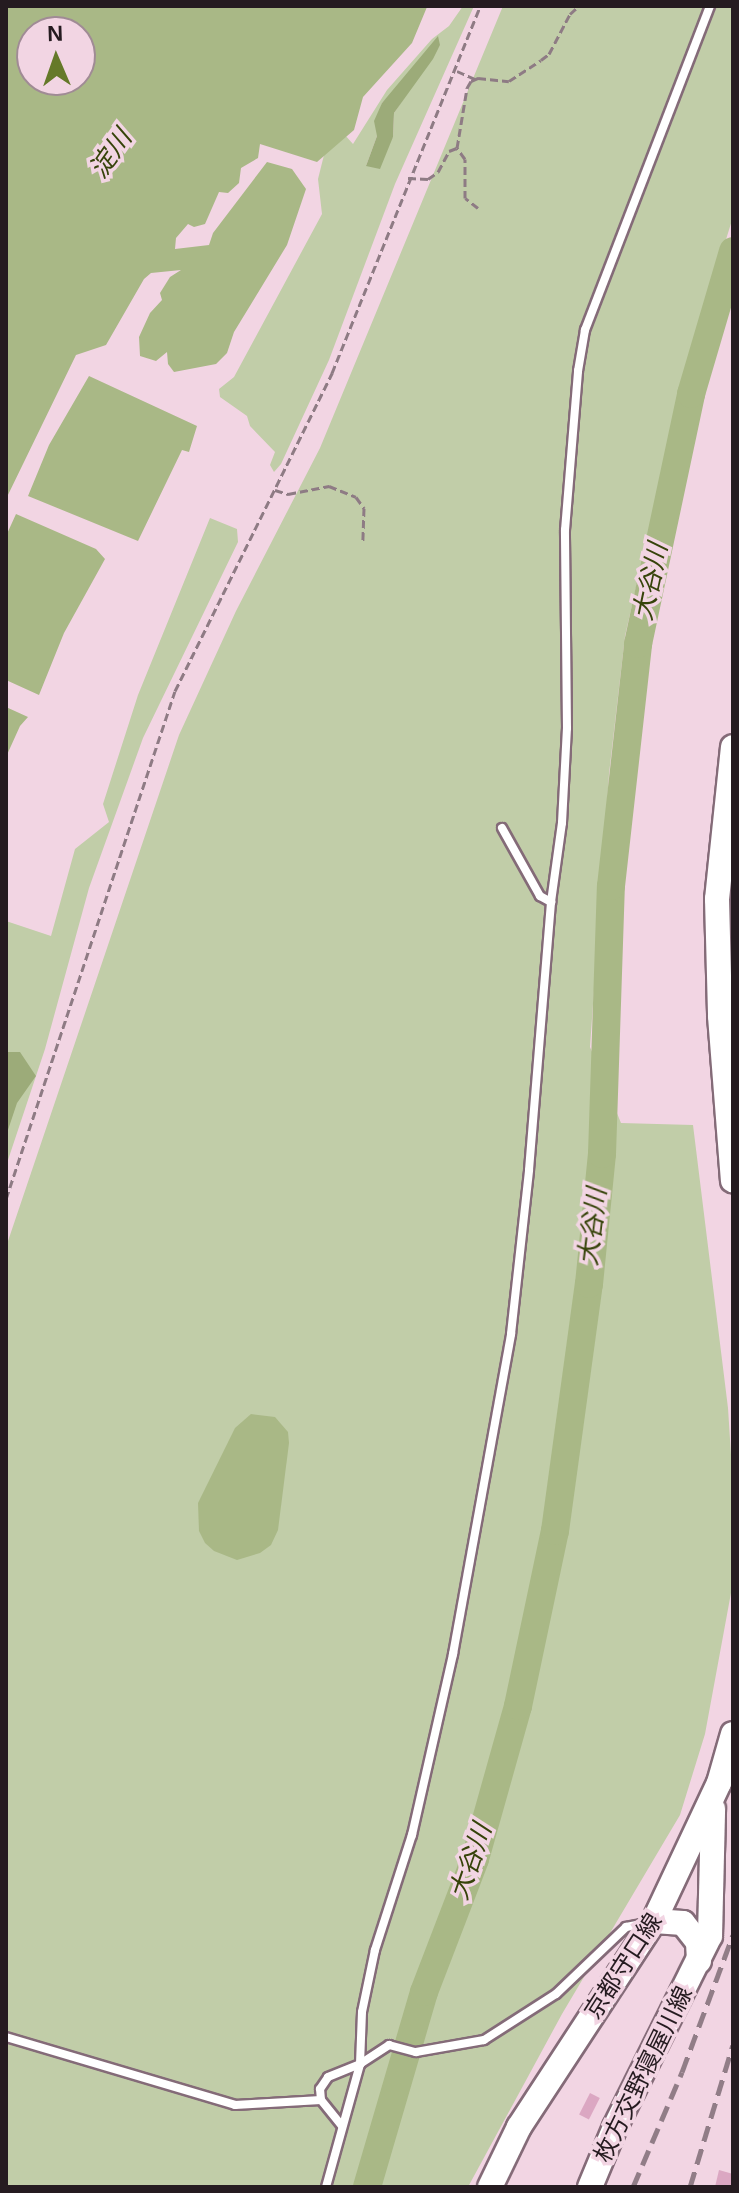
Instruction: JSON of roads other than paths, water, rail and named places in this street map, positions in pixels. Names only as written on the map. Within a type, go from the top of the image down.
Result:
[{"type":"main road","points":[[733,747],[717,899],[720,1016],[733,1180]]},
{"type":"main road","name":"京都守口線","points":[[490,2187],[519,2127],[654,1921],[719,1783],[733,1734]]},
{"type":"main road","name":"枚方交野寝屋川線","points":[[590,2187],[615,2127],[710,1936],[710,1822],[719,1783]]},
{"type":"main road","name":"枚方交野寝屋川線","points":[[654,1921],[683,1923],[698,1942],[699,1961]]},
{"type":"lane","points":[[326,2187],[360,2064],[362,2012],[375,1950],[412,1835],[468,1581],[499,1412],[529,1170],[551,902],[562,823],[567,728],[565,530],[577,383],[585,330],[710,6]]},
{"type":"lane","points":[[502,828],[540,896],[551,902]]},
{"type":"lane","points":[[342,2126],[321,2100],[320,2089],[328,2077],[360,2064],[389,2045],[416,2052],[484,2040],[556,1994],[626,1927],[654,1921]]},
{"type":"lane","points":[[6,2037],[235,2105],[321,2100]]},
{"type":"water","name":"淀川","points":[[6,6],[427,7],[412,43],[363,97],[354,130],[317,162],[260,144],[258,158],[241,168],[239,183],[228,193],[219,192],[205,224],[194,227],[188,224],[176,238],[175,249],[209,245],[213,233],[267,162],[292,169],[306,189],[287,245],[234,332],[227,353],[216,364],[174,372],[168,364],[167,352],[156,361],[140,356],[139,337],[150,313],[162,300],[160,293],[170,277],[181,270],[151,273],[144,279],[106,345],[76,355],[6,499]]},
{"type":"water","points":[[89,376],[197,426],[189,452],[182,450],[138,541],[28,496],[49,445]]},
{"type":"water","points":[[16,514],[96,549],[105,559],[64,633],[39,695],[6,680],[6,536]]},
{"type":"water","points":[[6,707],[28,717],[20,726],[6,757]]},
{"type":"water","points":[[251,1414],[275,1417],[288,1432],[289,1443],[278,1530],[271,1545],[260,1553],[237,1560],[214,1551],[205,1543],[199,1531],[198,1503],[235,1428]]},
{"type":"waterway","name":"大谷川","points":[[367,2187],[424,1992],[475,1859],[518,1706],[555,1531],[589,1284],[602,1154],[611,886],[638,644],[691,394],[733,251]]},
{"type":"railway","points":[[633,2187],[682,2072],[733,1935]]},
{"type":"railway","points":[[690,2187],[733,2045]]}]
